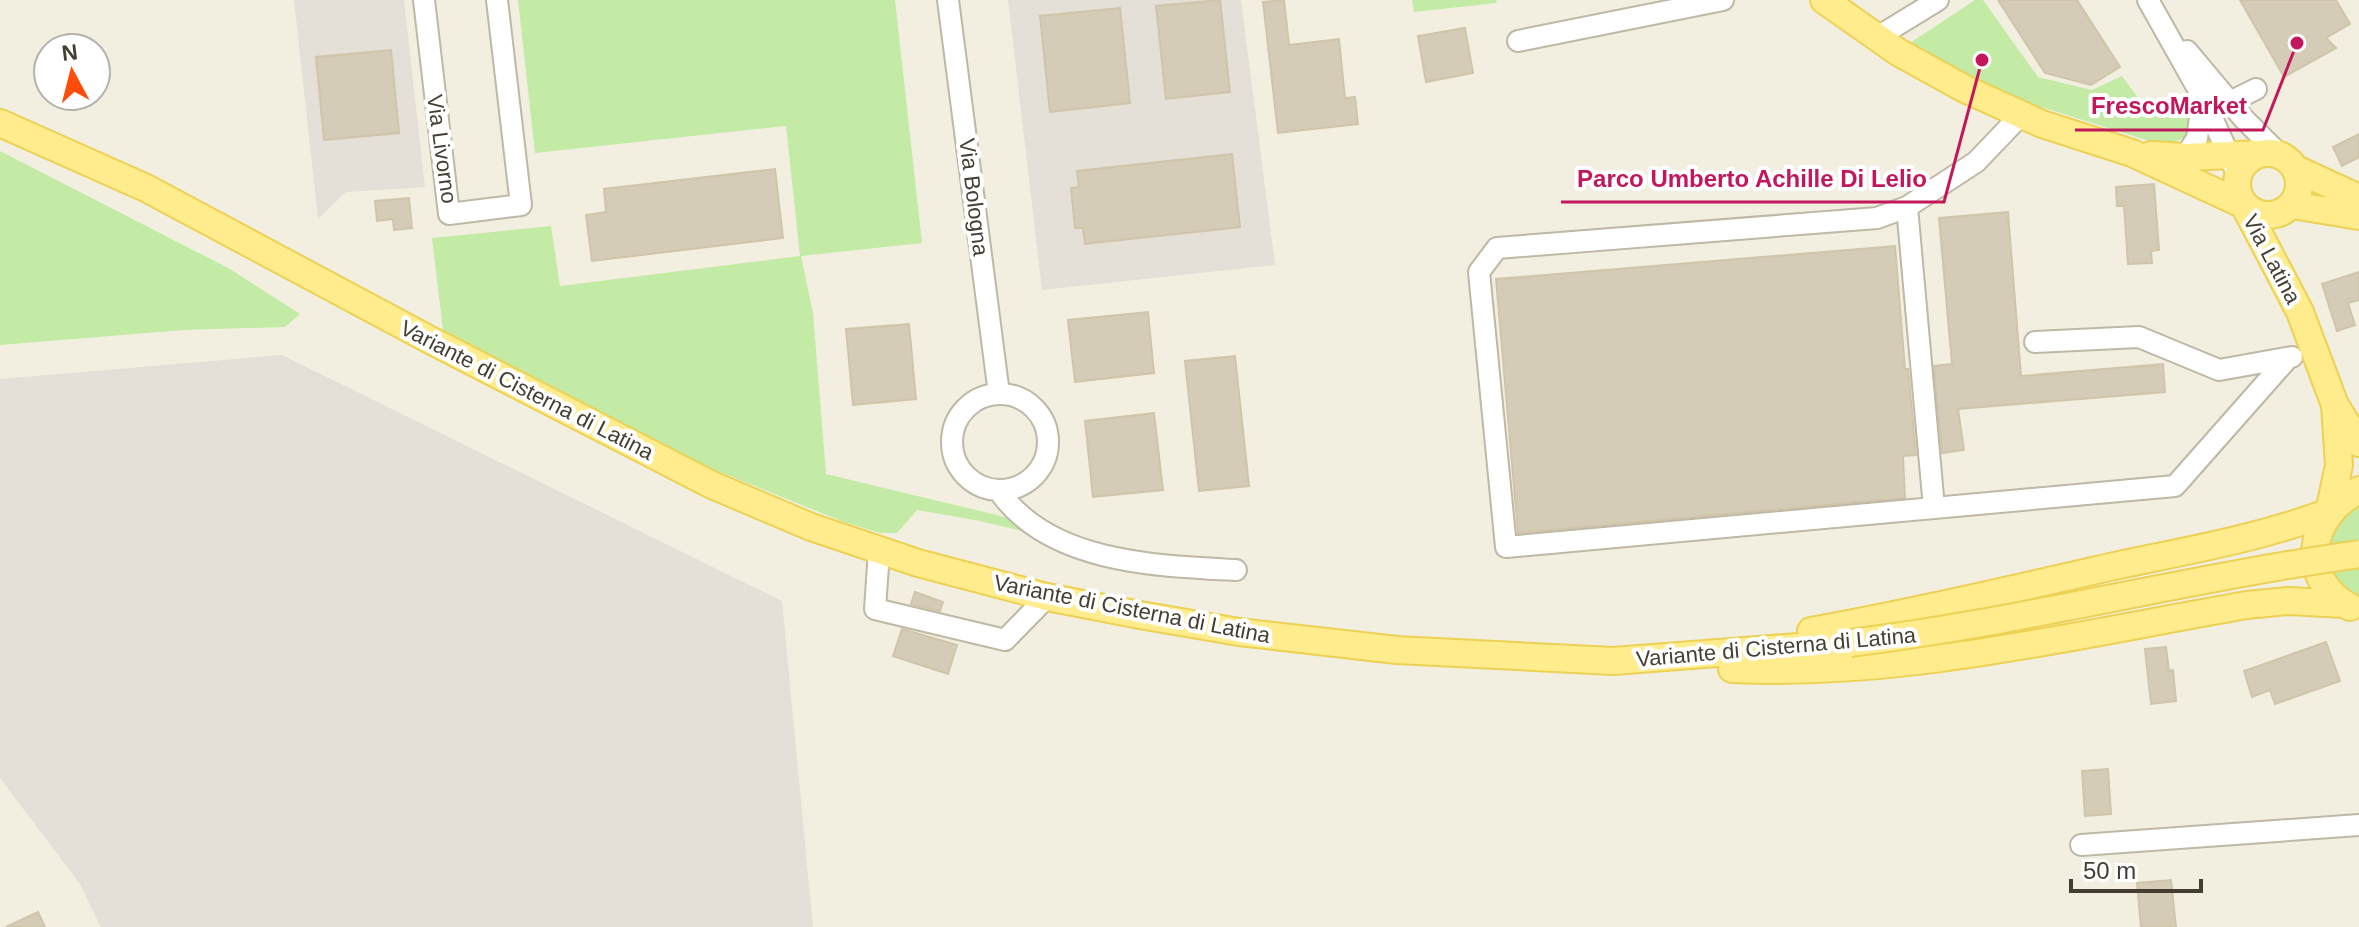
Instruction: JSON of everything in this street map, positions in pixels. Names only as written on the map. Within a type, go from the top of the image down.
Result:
[{"type":"main road","points":[[1824,0],[1876,38],[1927,69],[2021,115],[2132,153],[2262,215],[2286,209],[2359,216]]},
{"type":"main road","name":"Variante di Cisterna di Latina","points":[[0,123],[146,188],[432,341],[712,485],[811,527],[961,576],[1047,597],[1193,625],[1433,653],[1613,661],[1850,643],[2000,621],[2262,568],[2359,554]]},
{"type":"main road","points":[[2132,153],[2233,164],[2250,158],[2279,159],[2359,198]]},
{"type":"main road","points":[[2279,159],[2299,188],[2286,209]]},
{"type":"main road","points":[[2233,164],[2236,185],[2244,205]]},
{"type":"main road","name":"Via Latina","points":[[2244,205],[2300,312]]},
{"type":"main road","name":"Via Latina","points":[[2286,209],[2285,245],[2300,312],[2335,405],[2359,443]]},
{"type":"main road","name":"Via Latina","points":[[2335,405],[2339,465],[2329,512],[2320,527],[2316,561],[2326,586],[2352,608]]},
{"type":"main road","points":[[1613,661],[1788,636],[1925,610],[2256,536],[2329,512],[2342,499],[2359,490]]},
{"type":"main road","points":[[1613,661],[1744,669],[1839,667],[1974,652],[2270,602],[2306,601],[2352,608]]},
{"type":"street","name":"Via Livorno","points":[[424,0],[449,214],[521,205],[497,0]]},
{"type":"street","name":"Via Bologna","points":[[948,0],[999,394]]},
{"type":"street","points":[[1518,41],[1723,0]]},
{"type":"street","points":[[1876,38],[1938,0]]},
{"type":"street","points":[[2151,4],[2202,96],[2233,164]]},
{"type":"street","points":[[2151,4],[2279,159]]},
{"type":"street","points":[[2230,102],[2256,89]]},
{"type":"street","points":[[2185,157],[2200,128],[2202,96]]},
{"type":"street","points":[[2021,115],[1976,162],[1907,207],[1877,218],[1497,248],[1479,272],[1506,547],[2175,486],[2288,358]]},
{"type":"street","points":[[1907,207],[1934,508]]},
{"type":"street","points":[[2035,342],[2139,337],[2219,370],[2315,353]]},
{"type":"street","points":[[999,394],[1016,396],[1031,405],[1046,426],[1048,451],[1042,467],[1031,480],[1016,488],[999,491],[983,488],[968,479],[957,466],[952,451],[952,434],[958,418],[976,401],[999,394]]},
{"type":"street","points":[[999,491],[1031,524],[1080,548],[1168,567],[1236,570]]},
{"type":"street","points":[[879,551],[875,609],[1005,640],[1047,597]]},
{"type":"street","points":[[2081,845],[2359,825]]},
{"type":"shaded area","points":[[294,0],[404,0],[425,187],[346,192],[318,219]]},
{"type":"shaded area","points":[[1008,0],[1241,0],[1275,265],[1042,290]]},
{"type":"shaded area","points":[[282,355],[782,601],[813,927],[101,927],[80,884],[0,778],[0,379]]},
{"type":"green space","points":[[518,0],[895,0],[922,243],[801,256],[813,313],[826,474],[1009,518],[1026,532],[917,510],[897,533],[880,533],[844,522],[690,460],[443,330],[432,238],[551,226],[560,286],[800,256],[786,126],[535,153]]},
{"type":"green space","points":[[1412,0],[1496,0],[1497,3],[1414,12]]},
{"type":"green space","points":[[1975,0],[1983,0],[2038,77],[2092,90],[2122,76],[2147,110],[2174,95],[2194,123],[2188,136],[2165,146],[2007,96],[1910,43]]},
{"type":"green space","points":[[0,151],[230,269],[300,314],[285,327],[184,330],[0,345]]},
{"type":"green space","points":[[2359,502],[2359,600],[2354,599],[2330,574],[2326,539],[2333,523]]},
{"type":"building","points":[[1220,0],[1230,92],[1166,99],[1156,6]]},
{"type":"building","points":[[1284,0],[1289,45],[1339,39],[1345,98],[1355,97],[1358,124],[1278,133],[1263,2]]},
{"type":"building","points":[[1998,0],[2077,0],[2120,67],[2091,85],[2045,73]]},
{"type":"building","points":[[2240,0],[2336,0],[2350,24],[2326,38],[2336,48],[2284,77]]},
{"type":"building","points":[[1120,8],[1130,103],[1050,112],[1040,16]]},
{"type":"building","points":[[1465,28],[1473,73],[1426,82],[1418,36]]},
{"type":"building","points":[[391,50],[399,133],[324,140],[316,57]]},
{"type":"building","points":[[2359,134],[2359,157],[2342,166],[2333,147]]},
{"type":"building","points":[[1232,154],[1240,227],[1085,244],[1083,228],[1075,228],[1071,188],[1079,187],[1077,171]]},
{"type":"building","points":[[775,169],[783,238],[592,261],[586,215],[606,212],[604,189]]},
{"type":"building","points":[[2154,184],[2159,250],[2151,251],[2152,263],[2128,264],[2124,206],[2117,206],[2116,187]]},
{"type":"building","points":[[409,198],[412,228],[394,230],[393,219],[377,221],[375,201]]},
{"type":"building","points":[[2008,212],[2021,376],[2163,364],[2165,392],[1958,409],[1964,450],[1942,453],[1934,366],[1952,364],[1939,218]]},
{"type":"building","points":[[1895,246],[1916,455],[1903,456],[1905,498],[1518,533],[1496,279]]},
{"type":"building","points":[[2359,272],[2359,300],[2348,303],[2355,325],[2337,331],[2322,284]]},
{"type":"building","points":[[1148,312],[1154,373],[1075,382],[1068,320]]},
{"type":"building","points":[[909,324],[916,399],[853,405],[846,329]]},
{"type":"building","points":[[1235,356],[1249,486],[1199,491],[1185,361]]},
{"type":"building","points":[[1154,413],[1163,490],[1093,497],[1085,421]]},
{"type":"building","points":[[915,592],[943,602],[940,611],[911,604]]},
{"type":"building","points":[[902,629],[957,645],[948,674],[893,656]]},
{"type":"building","points":[[2326,642],[2340,681],[2275,704],[2270,690],[2252,697],[2244,671]]},
{"type":"building","points":[[2166,647],[2169,671],[2173,670],[2176,701],[2151,704],[2145,649]]},
{"type":"building","points":[[2108,769],[2111,814],[2085,816],[2082,771]]},
{"type":"building","points":[[2171,880],[2176,927],[2141,927],[2137,883]]},
{"type":"building","points":[[38,912],[45,927],[6,927]]},
{"type":"place","name":"FrescoMarket","points":[[2297,43]]},
{"type":"place","name":"Parco Umberto Achille Di Lelio","points":[[1982,60]]}]
